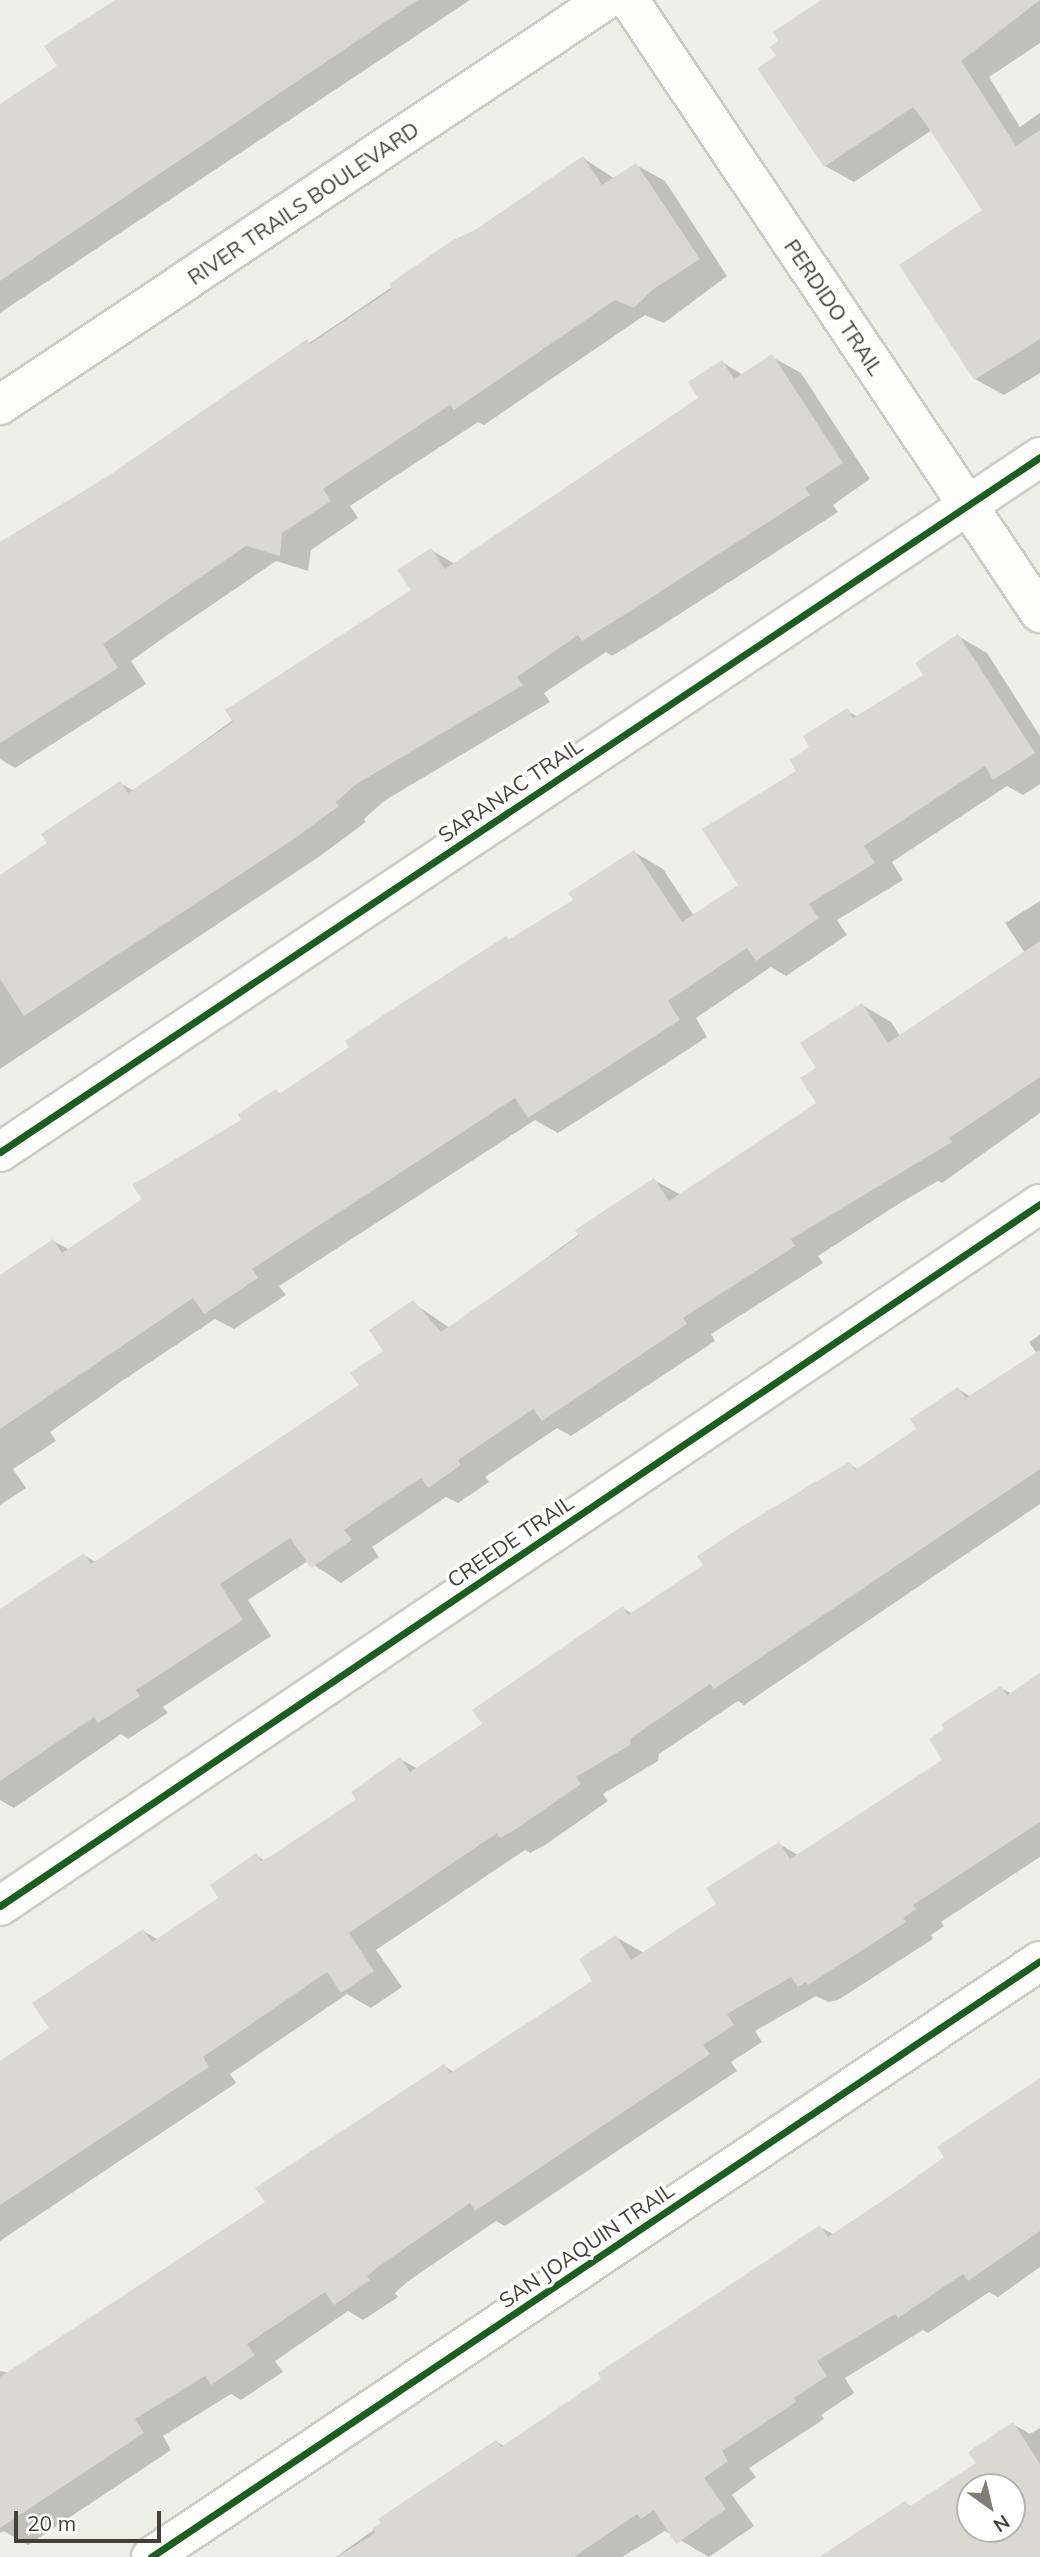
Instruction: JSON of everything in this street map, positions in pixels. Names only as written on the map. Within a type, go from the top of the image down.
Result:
[{"type":"street","name":"RIVER TRAILS BOULEVARD","points":[[0,405],[606,0]]},
{"type":"street","name":"PERDIDO TRAIL","points":[[629,0],[1040,613]]},
{"type":"street","name":"SARANAC TRAIL","points":[[0,1152],[1040,457]]},
{"type":"street","name":"CREEDE TRAIL","points":[[0,1906],[1040,1205]]},
{"type":"street","name":"SAN JOAQUIN TRAIL","points":[[151,2557],[1040,1961]]},
{"type":"building","points":[[115,0],[418,0],[0,281],[0,104],[57,66],[44,46]]},
{"type":"building","points":[[821,0],[1040,0],[961,61],[1016,146],[1040,130],[1040,339],[974,380],[899,265],[982,210],[926,124],[913,107],[824,167],[757,68],[776,56],[770,47],[778,41],[773,32]]},
{"type":"building","points":[[583,156],[602,185],[636,163],[700,259],[652,290],[634,308],[615,300],[454,410],[450,405],[323,489],[331,501],[282,533],[280,556],[246,546],[103,644],[118,668],[0,743],[0,542],[108,476],[307,339],[310,344],[392,289],[389,284],[453,240],[475,230]]},
{"type":"building","points":[[772,354],[843,463],[805,488],[810,495],[582,641],[578,635],[517,677],[523,685],[355,785],[336,802],[339,806],[291,841],[24,1016],[0,979],[0,875],[47,843],[41,834],[120,781],[128,793],[233,722],[225,710],[411,590],[397,570],[431,548],[445,569],[698,398],[688,382],[722,360],[734,379]]},
{"type":"building","points":[[958,634],[1035,753],[993,780],[985,766],[864,846],[875,863],[809,904],[819,918],[756,961],[747,948],[668,1001],[680,1020],[528,1118],[515,1098],[252,1269],[258,1278],[204,1314],[193,1298],[0,1429],[0,1275],[53,1239],[62,1253],[142,1199],[132,1185],[241,1120],[238,1114],[276,1089],[279,1094],[349,1047],[345,1041],[388,1012],[506,936],[508,940],[573,900],[568,893],[634,850],[682,922],[738,885],[702,829],[796,771],[790,760],[809,747],[803,736],[847,708],[853,718],[923,675],[915,663]]},
{"type":"building","points":[[1040,941],[1040,1077],[949,1138],[952,1142],[791,1239],[795,1246],[683,1318],[687,1324],[542,1421],[533,1409],[458,1460],[461,1465],[428,1488],[421,1478],[344,1530],[352,1540],[311,1568],[290,1538],[220,1584],[243,1620],[136,1690],[140,1696],[98,1723],[94,1717],[0,1781],[0,1609],[84,1553],[91,1564],[359,1385],[350,1373],[383,1351],[369,1330],[413,1300],[441,1332],[579,1236],[575,1230],[654,1178],[669,1201],[816,1103],[800,1078],[816,1068],[800,1043],[862,1003],[888,1043]]},
{"type":"building","points":[[1040,1350],[1040,1469],[714,1689],[710,1684],[631,1738],[630,1745],[576,1777],[581,1784],[516,1829],[500,1838],[497,1833],[349,1933],[374,1971],[341,1993],[327,1972],[203,2057],[209,2067],[0,2205],[0,2061],[49,2028],[32,2003],[143,1929],[152,1942],[218,1898],[210,1885],[256,1853],[261,1861],[271,1856],[356,1799],[351,1792],[400,1757],[410,1772],[482,1724],[472,1710],[623,1606],[628,1615],[703,1565],[697,1556],[849,1462],[855,1470],[916,1429],[910,1419],[958,1387],[966,1398]]},
{"type":"building","points":[[1040,1673],[1040,1822],[913,1905],[916,1909],[903,1918],[906,1922],[808,1985],[806,1982],[798,1987],[791,1977],[727,2014],[734,2025],[703,2045],[710,2054],[475,2211],[470,2203],[378,2267],[367,2276],[370,2280],[334,2305],[325,2292],[247,2344],[255,2355],[211,2385],[205,2376],[135,2419],[144,2433],[0,2528],[0,2377],[265,2202],[255,2188],[444,2064],[450,2073],[592,1981],[579,1959],[616,1935],[631,1960],[716,1904],[706,1888],[779,1842],[790,1859],[942,1760],[929,1739],[944,1729],[941,1724],[1001,1686],[1007,1695]]},
{"type":"building","points":[[1040,2078],[1040,2231],[968,2281],[963,2274],[898,2318],[895,2314],[817,2361],[827,2376],[794,2398],[796,2402],[722,2451],[728,2461],[704,2478],[726,2509],[676,2544],[654,2510],[641,2519],[637,2514],[574,2557],[337,2557],[375,2533],[372,2529],[381,2523],[378,2519],[496,2440],[501,2447],[601,2379],[598,2373],[820,2225],[828,2237],[903,2187],[944,2157],[937,2147]]},
{"type":"building","points":[[1013,2422],[1040,2464],[1040,2557],[819,2557],[905,2501],[909,2507],[956,2476],[956,2543],[1026,2543],[1026,2473],[961,2473],[976,2463],[968,2452]]},
{"type":"cycle path","points":[[0,1152],[1040,457]]},
{"type":"cycle path","points":[[0,1906],[1040,1204]]},
{"type":"cycle path","points":[[151,2557],[1040,1961]]}]
